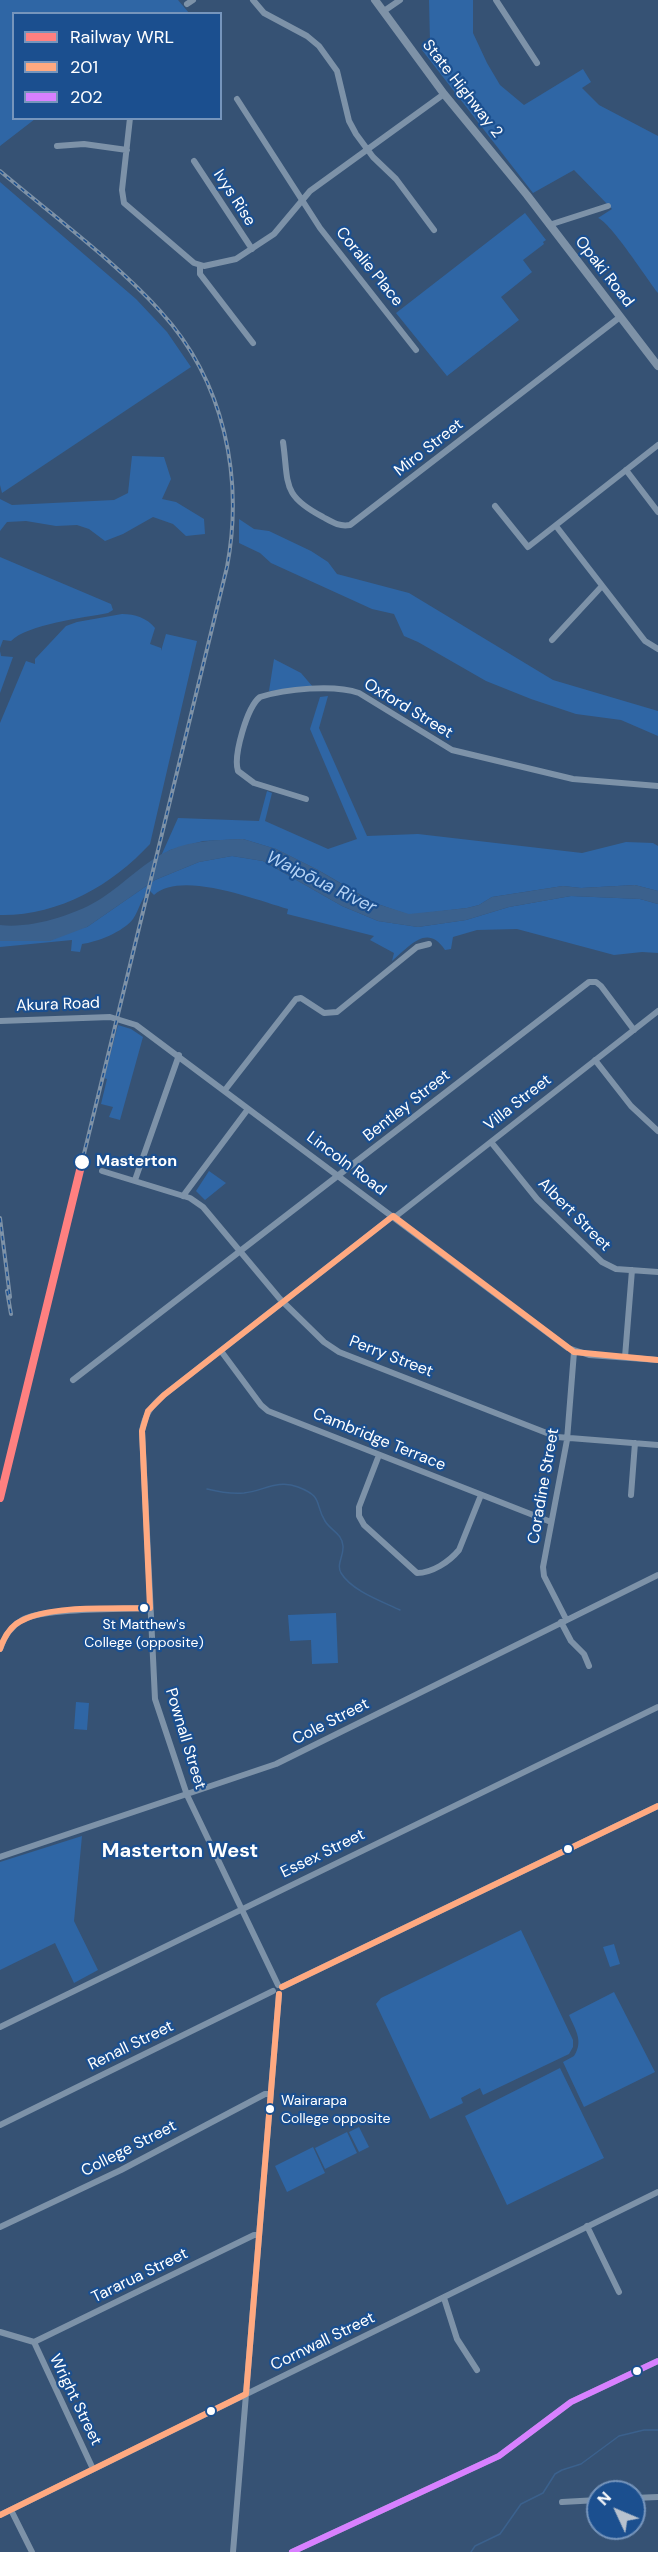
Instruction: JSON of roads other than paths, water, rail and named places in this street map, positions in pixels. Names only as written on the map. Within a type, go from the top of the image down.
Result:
[{"type":"highway","name":"State Highway 2","points":[[375,0],[444,94],[527,195]]},
{"type":"highway","name":"Opaki Road","points":[[527,195],[658,366]]},
{"type":"street","points":[[253,0],[264,13],[314,40],[329,59],[340,78],[349,121],[367,149],[396,179],[434,230]]},
{"type":"street","points":[[384,11],[400,0]]},
{"type":"street","points":[[496,0],[537,63]]},
{"type":"street","points":[[130,120],[122,190],[124,203],[189,261],[200,266],[236,258],[278,231],[303,198],[444,94]]},
{"type":"street","name":"Coralie Place","points":[[237,99],[303,198],[320,228],[416,350]]},
{"type":"street","points":[[57,147],[84,144],[127,150]]},
{"type":"street","name":"Ivys Rise","points":[[194,161],[252,249]]},
{"type":"street","points":[[549,225],[609,206]]},
{"type":"street","points":[[200,266],[201,274],[253,343]]},
{"type":"street","name":"Miro Street","points":[[283,442],[286,479],[298,502],[337,525],[350,525],[620,317]]},
{"type":"street","points":[[495,506],[528,547],[658,445]]},
{"type":"street","points":[[626,470],[658,512]]},
{"type":"street","points":[[556,526],[645,641],[658,649]]},
{"type":"street","points":[[552,640],[602,586]]},
{"type":"street","name":"Oxford Street","points":[[306,799],[254,783],[238,771],[237,759],[249,710],[260,697],[319,690],[349,690],[359,693],[452,750],[573,779],[658,786]]},
{"type":"street","points":[[225,1090],[296,999],[302,998],[324,1013],[337,1012],[417,947],[429,944]]},
{"type":"street","name":"Bentley Street","points":[[73,1380],[589,982],[596,981],[601,986],[634,1030]]},
{"type":"street","name":"Villa Street","points":[[148,1411],[220,1351],[658,1011]]},
{"type":"street","name":"Lincoln Road","points":[[117,1018],[136,1025],[179,1055],[574,1352]]},
{"type":"street","name":"Akura Road","points":[[0,1021],[117,1018]]},
{"type":"street","points":[[135,1180],[179,1055]]},
{"type":"street","points":[[595,1060],[631,1106],[658,1131]]},
{"type":"street","points":[[183,1196],[248,1109]]},
{"type":"street","name":"Albert Street","points":[[491,1142],[537,1199],[602,1262],[616,1269],[658,1272]]},
{"type":"street","name":"Perry Street","points":[[102,1172],[183,1196],[203,1207],[283,1302],[324,1342],[339,1352],[567,1440],[658,1445]]},
{"type":"street","points":[[625,1357],[632,1270]]},
{"type":"street","name":"Cambridge Terrace","points":[[220,1351],[268,1411],[551,1522]]},
{"type":"street","points":[[574,1352],[658,1360]]},
{"type":"street","name":"Coradine Street","points":[[574,1352],[567,1440],[543,1567],[544,1576],[571,1641],[584,1654],[589,1666]]},
{"type":"street","name":"Pownall Street","points":[[148,1411],[142,1431],[155,1699],[187,1795],[280,1986]]},
{"type":"street","points":[[631,1495],[635,1443]]},
{"type":"street","points":[[379,1455],[359,1507],[359,1516],[364,1524],[417,1573],[426,1573],[453,1557],[459,1550],[481,1495]]},
{"type":"street","name":"Cole Street","points":[[0,1857],[276,1764],[658,1575]]},
{"type":"street","points":[[0,1649],[11,1629],[33,1615],[150,1608]]},
{"type":"street","name":"Essex Street","points":[[0,2026],[658,1707]]},
{"type":"street","points":[[233,2552],[270,2094],[276,1993],[274,1987],[658,1806]]},
{"type":"street","name":"Renall Street","points":[[0,2125],[276,1993]]},
{"type":"street","name":"College Street","points":[[0,2228],[121,2170],[265,2094],[270,2094]]},
{"type":"street","name":"Cornwall Street","points":[[0,2516],[658,2192]]},
{"type":"street","points":[[587,2226],[619,2292]]},
{"type":"street","name":"Tararua Street","points":[[34,2342],[254,2235],[259,2235]]},
{"type":"street","points":[[444,2298],[457,2339],[477,2370]]},
{"type":"street","points":[[0,2332],[34,2342]]},
{"type":"street","name":"Wright Street","points":[[34,2342],[93,2469]]},
{"type":"street","points":[[292,2552],[499,2456],[571,2402],[658,2361]]},
{"type":"street","points":[[562,2502],[586,2501]]},
{"type":"street","points":[[11,2510],[32,2552]]},
{"type":"water","name":"Waipōua River","points":[[243,839],[276,849],[318,870],[374,903],[409,914],[467,908],[479,905],[492,897],[563,886],[581,888],[635,885],[658,891],[658,904],[640,899],[571,896],[509,907],[466,920],[418,927],[378,921],[342,906],[263,861],[232,856],[199,862],[155,880],[87,927],[50,941],[0,941],[0,925],[39,923],[79,910],[102,898],[152,860],[170,850],[197,842]]},
{"type":"waterway","points":[[207,1489],[244,1493],[284,1484],[298,1487],[312,1494],[325,1521],[342,1542],[343,1550],[339,1566],[341,1573],[359,1590],[400,1610]]},
{"type":"waterway","points":[[471,2552],[475,2546],[500,2534],[521,2504],[543,2493],[555,2474],[581,2464],[619,2436],[644,2430],[658,2430]]},
{"type":"railway","points":[[0,171],[124,275],[161,312],[183,339],[214,399],[224,432],[233,499],[232,533],[227,567],[82,1162]]},
{"type":"railway","points":[[0,1218],[10,1297]]},
{"type":"railway","points":[[7,1291],[11,1314]]},
{"type":"rail line","name":"WRL","points":[[0,1498],[82,1162]]},
{"type":"place","name":"Masterton","points":[[82,1162]]},
{"type":"place","name":"St Matthew's College (opposite)","points":[[144,1608]]},
{"type":"place","name":"Wairarapa College opposite","points":[[270,2109]]},
{"type":"district","name":"Masterton West","points":[[180,1852]]}]
